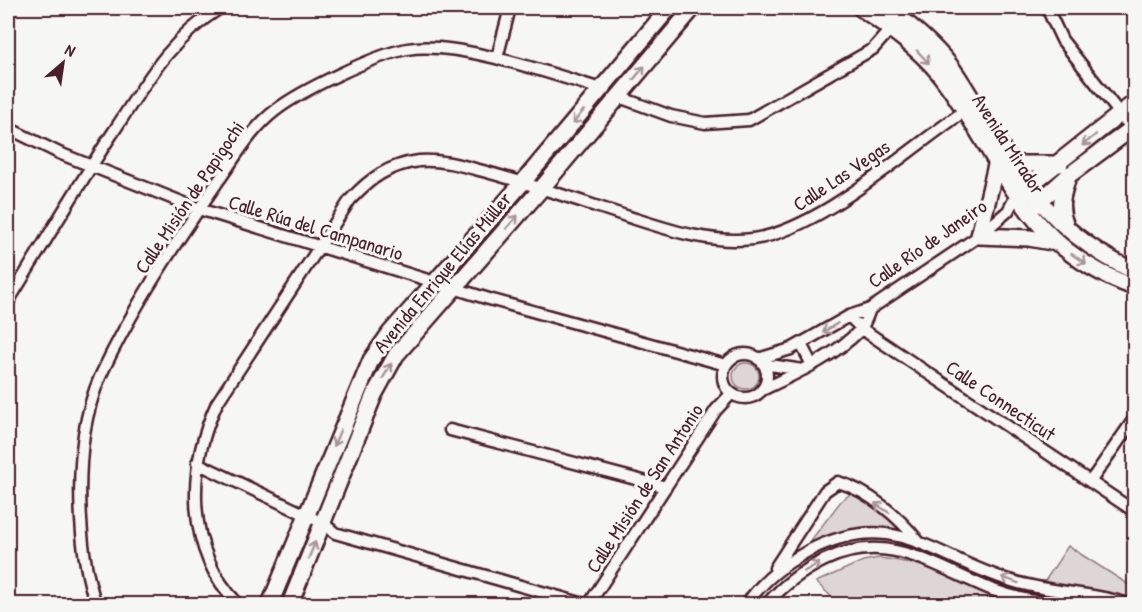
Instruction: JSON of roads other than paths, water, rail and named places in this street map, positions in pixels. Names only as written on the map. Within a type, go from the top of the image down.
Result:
[{"type":"main road","name":"Avenida Enrique Elías Müller","points":[[270,604],[370,360],[390,333],[523,182],[669,8]]},
{"type":"main road","name":"Avenida Enrique Elías Müller","points":[[290,604],[374,395],[396,355],[541,189],[693,8]]},
{"type":"main road","name":"Avenida Mirador","points":[[861,8],[900,18]]},
{"type":"main road","name":"Avenida Mirador","points":[[887,8],[949,64],[969,108],[1022,192],[1027,212],[1056,243],[1087,264],[1134,287]]},
{"type":"main road","name":"Calle Río de Janeiro","points":[[1027,212],[1040,202],[1064,170],[1134,103]]},
{"type":"main road","name":"Calle Río de Janeiro","points":[[1022,192],[1064,170],[1133,128]]},
{"type":"main road","points":[[1056,243],[1029,238],[979,236],[1003,165],[1064,170],[1060,202],[1061,216],[1068,232]]},
{"type":"main road","name":"Avenida Mirador","points":[[1022,192],[1040,202],[1068,232],[1108,259],[1134,271]]},
{"type":"street","points":[[8,302],[92,165],[174,43],[220,8]]},
{"type":"street","points":[[497,58],[510,8]]},
{"type":"street","points":[[1047,8],[1062,40],[1133,128]]},
{"type":"street","points":[[618,97],[671,116],[705,123],[748,120],[873,49],[900,18]]},
{"type":"street","name":"Calle Misión de Papigochi","points":[[96,604],[86,555],[80,494],[84,433],[99,380],[126,326],[199,209],[259,126],[275,110],[305,91],[405,49],[437,48],[497,58],[601,89]]},
{"type":"street","name":"Calle Las Vegas","points":[[238,604],[225,591],[210,566],[202,542],[195,496],[197,463],[204,431],[217,403],[318,246],[350,200],[365,183],[382,171],[421,161],[447,162],[523,182],[691,237],[725,241],[754,239],[804,223],[969,108]]},
{"type":"street","name":"Calle Rúa del Campanario","points":[[8,128],[59,153],[199,209],[455,288],[726,365]]},
{"type":"street","name":"Calle Río de Janeiro","points":[[761,362],[801,344],[849,316],[870,309],[979,236],[1008,211],[1022,192]]},
{"type":"street","name":"Calle Río de Janeiro","points":[[1008,211],[1027,212]]},
{"type":"street","name":"Calle Río de Janeiro","points":[[862,328],[870,309]]},
{"type":"street","name":"Calle Connecticut","points":[[849,316],[862,328],[1134,511]]},
{"type":"street","points":[[807,368],[761,362],[744,354],[737,356],[726,365],[724,383],[731,394],[744,398],[807,368],[862,328]]},
{"type":"street","points":[[801,344],[807,368]]},
{"type":"street","points":[[761,362],[767,378],[762,390]]},
{"type":"street","name":"Calle Misión de San Antonio","points":[[589,604],[716,410],[731,394]]},
{"type":"street","points":[[1090,482],[1134,419]]},
{"type":"street","points":[[450,430],[666,487]]},
{"type":"street","points":[[197,463],[323,523],[335,533],[584,604]]},
{"type":"street","points":[[762,604],[749,601],[769,578],[825,491],[834,483],[854,489],[902,520],[919,542]]},
{"type":"street","points":[[769,578],[798,556],[846,536],[893,534],[945,551],[1007,580],[1079,600],[1128,604]]},
{"type":"street","points":[[767,604],[794,579],[812,567],[848,551],[870,548],[894,550],[939,564],[992,589],[1051,604]]},
{"type":"street","points":[[939,564],[945,551]]}]
